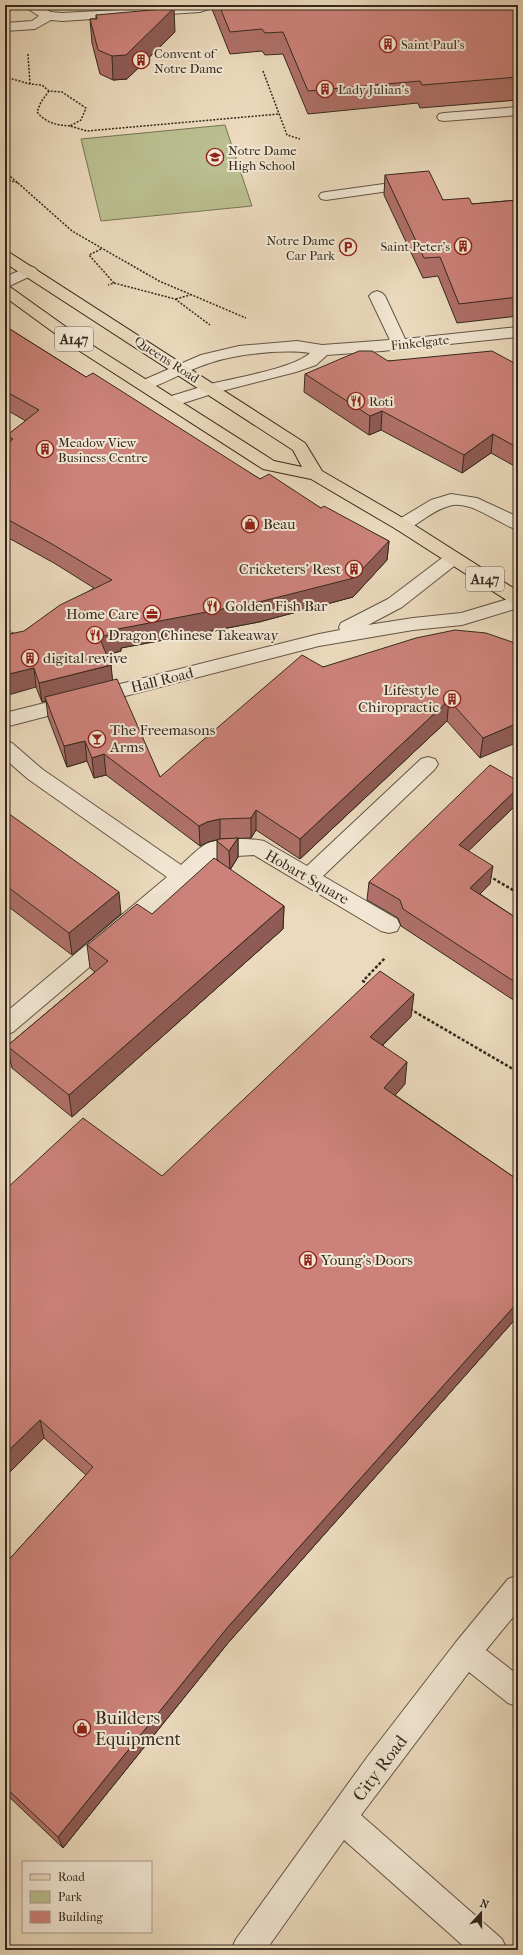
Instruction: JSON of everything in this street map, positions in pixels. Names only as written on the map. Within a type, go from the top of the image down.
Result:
[{"type":"main road","name":"Queens Road","points":[[5,256],[181,368],[299,447],[316,475]]},
{"type":"main road","name":"Queens Road","points":[[5,290],[82,345],[268,465],[316,475],[402,526],[452,559],[518,599]]},
{"type":"street","points":[[28,5],[48,16],[84,17],[203,6]]},
{"type":"street","points":[[5,27],[35,24],[48,16]]},
{"type":"street","points":[[444,118],[518,112]]},
{"type":"street","points":[[326,196],[391,187]]},
{"type":"street","points":[[5,283],[30,272]]},
{"type":"street","points":[[376,296],[400,344]]},
{"type":"street","name":"Finkelgate","points":[[145,386],[181,368],[207,358],[239,351],[297,346],[322,350],[518,332]]},
{"type":"street","points":[[171,402],[212,389],[290,369],[310,362],[322,350]]},
{"type":"street","points":[[402,526],[444,501],[463,500],[477,504],[518,524]]},
{"type":"street","name":"Hall Road","points":[[319,640],[374,615],[395,603],[452,559]]},
{"type":"street","name":"Hall Road","points":[[5,720],[319,640],[413,624],[462,619],[518,602]]},
{"type":"street","points":[[5,748],[35,774],[182,876]]},
{"type":"street","points":[[309,877],[428,764]]},
{"type":"street","name":"Hobart Square","points":[[5,1026],[214,848],[257,848],[389,925]]},
{"type":"street","name":"City Road","points":[[247,1950],[342,1818],[466,1652],[518,1589]]},
{"type":"street","points":[[466,1652],[518,1693]]},
{"type":"street","points":[[342,1818],[491,1950]]},
{"type":"path","points":[[263,71],[287,135],[300,139]]},
{"type":"path","points":[[5,77],[30,84],[42,85],[49,91],[62,92],[86,108],[85,116],[79,122],[70,126]]},
{"type":"path","points":[[49,91],[41,102],[37,112],[43,120],[54,125],[70,126],[87,131],[279,114]]},
{"type":"path","points":[[5,172],[72,231],[159,281],[248,319]]},
{"type":"path","points":[[5,179],[18,183]]},
{"type":"path","points":[[101,248],[89,255],[114,282],[176,299],[212,326]]},
{"type":"path","points":[[102,286],[114,282]]},
{"type":"path","points":[[176,299],[192,295]]},
{"type":"path","points":[[5,628],[17,636]]},
{"type":"path","points":[[487,875],[518,893]]},
{"type":"path","points":[[370,985],[363,981],[389,954]]},
{"type":"path","points":[[403,1005],[518,1072]]},
{"type":"green space","points":[[225,125],[252,206],[101,221],[81,139]]},
{"type":"building","points":[[219,5],[518,5],[518,77],[422,85],[420,81],[308,91],[283,32],[265,33],[262,29],[230,32]]},
{"type":"building","points":[[174,8],[126,55],[112,56],[98,50],[90,19],[97,19],[96,15]]},
{"type":"building","points":[[429,171],[443,200],[469,198],[472,204],[518,200],[518,297],[459,304],[440,257],[424,258],[385,175]]},
{"type":"building","points":[[5,326],[86,377],[93,373],[260,479],[269,474],[321,508],[324,506],[389,541],[354,578],[259,602],[118,629],[120,632],[99,637],[111,665],[39,683],[34,668],[5,675],[5,635],[24,631],[60,605],[112,580],[5,518],[5,446],[13,439],[6,436],[39,410],[5,391]]},
{"type":"building","points":[[359,351],[372,351],[388,361],[492,351],[518,365],[518,448],[493,434],[464,455],[382,411],[370,416],[305,374]]},
{"type":"building","points":[[455,630],[486,633],[518,644],[518,723],[483,738],[449,700],[300,839],[256,810],[251,818],[220,819],[207,822],[199,826],[104,754],[92,758],[85,741],[64,746],[45,697],[117,679],[160,777],[302,655],[323,667],[416,638]]},
{"type":"building","points":[[490,765],[518,781],[518,788],[459,845],[493,866],[470,888],[518,919],[518,984],[403,909],[400,900],[369,882]]},
{"type":"building","points":[[5,811],[119,892],[69,933],[5,885]]},
{"type":"building","points":[[238,838],[229,851],[217,841],[219,839]]},
{"type":"building","points":[[214,858],[284,906],[69,1095],[7,1046],[108,961],[87,945],[137,904],[152,914]]},
{"type":"building","name":"Young's Doors","points":[[380,971],[414,994],[370,1037],[407,1062],[384,1088],[518,1180],[518,1302],[227,1628],[58,1837],[5,1787],[5,1564],[93,1467],[40,1420],[5,1454],[5,1190],[83,1118],[162,1176]]},
{"type":"place","name":"Saint Paul's","points":[[388,44]]},
{"type":"place","name":"Convent of Notre Dame","points":[[141,60]]},
{"type":"place","name":"Lady Julian's","points":[[325,89]]},
{"type":"place","name":"Notre Dame High School","points":[[215,157]]},
{"type":"place","name":"Saint Peter's","points":[[463,246]]},
{"type":"place","name":"Notre Dame Car Park","points":[[348,247]]},
{"type":"place","name":"Roti","points":[[356,401]]},
{"type":"place","name":"Meadow View Business Centre","points":[[45,449]]},
{"type":"place","name":"Beau","points":[[250,524]]},
{"type":"place","name":"Cricketers' Rest","points":[[354,569]]},
{"type":"place","name":"Golden Fish Bar","points":[[212,606]]},
{"type":"place","name":"Home Care","points":[[152,614]]},
{"type":"place","name":"Dragon Chinese Takeaway","points":[[95,635]]},
{"type":"place","name":"digital revive","points":[[30,658]]},
{"type":"place","name":"Lifestyle Chiropractic","points":[[452,699]]},
{"type":"place","name":"The Freemasons Arms","points":[[97,739]]},
{"type":"place","name":"Young's Doors","points":[[308,1260]]},
{"type":"place","name":"Builders Equipment","points":[[82,1728]]}]
